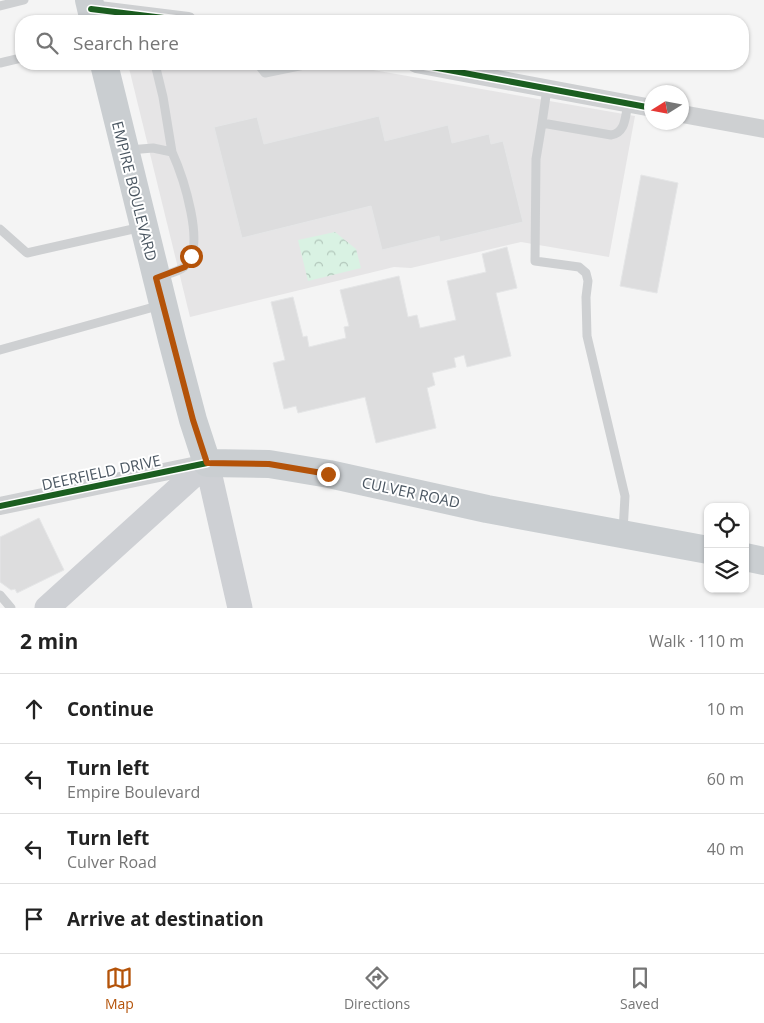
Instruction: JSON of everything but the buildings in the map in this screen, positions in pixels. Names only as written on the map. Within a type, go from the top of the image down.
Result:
[{"type":"main road","name":"EMPIRE BOULEVARD","points":[[106,70],[156,278],[193,420],[207,463]]},
{"type":"main road","name":"CULVER ROAD","points":[[207,463],[269,464],[704,549]]},
{"type":"main road","points":[[47,608],[207,463],[240,608]]},
{"type":"main road","points":[[749,558],[764,561]]},
{"type":"street","points":[[91,10],[134,15]]},
{"type":"street","points":[[447,70],[644,107]]},
{"type":"street","points":[[689,115],[764,129]]},
{"type":"street","name":"DEERFIELD DRIVE","points":[[0,506],[207,463]]},
{"type":"lane","points":[[0,6],[24,0]]},
{"type":"lane","points":[[0,63],[15,59]]},
{"type":"lane","points":[[156,70],[172,152],[181,172],[193,221],[194,239],[191,256],[185,267],[156,278]]},
{"type":"lane","points":[[263,70],[265,73],[280,70]]},
{"type":"lane","points":[[547,89],[536,159],[535,261],[579,267],[586,272],[588,281],[586,297],[587,336],[626,496],[622,534]]},
{"type":"lane","points":[[542,123],[611,135],[618,134],[622,128],[628,104]]},
{"type":"lane","points":[[126,151],[153,148],[172,152]]},
{"type":"lane","points":[[0,229],[27,253],[144,227]]},
{"type":"lane","points":[[0,350],[163,305]]},
{"type":"lane","points":[[0,595],[11,608]]},
{"type":"shaded area","points":[[129,70],[373,70],[635,116],[609,257],[521,242],[411,268],[394,267],[190,317]]},
{"type":"green space","points":[[335,232],[356,249],[361,268],[308,281],[298,240]]},
{"type":"cycle path","points":[[91,9],[140,15]]},
{"type":"cycle path","points":[[448,70],[644,107]]},
{"type":"cycle path","points":[[0,506],[207,463]]},
{"type":"route","points":[[191,256],[185,267],[156,278],[193,420],[207,463],[269,464],[328,474]]}]
